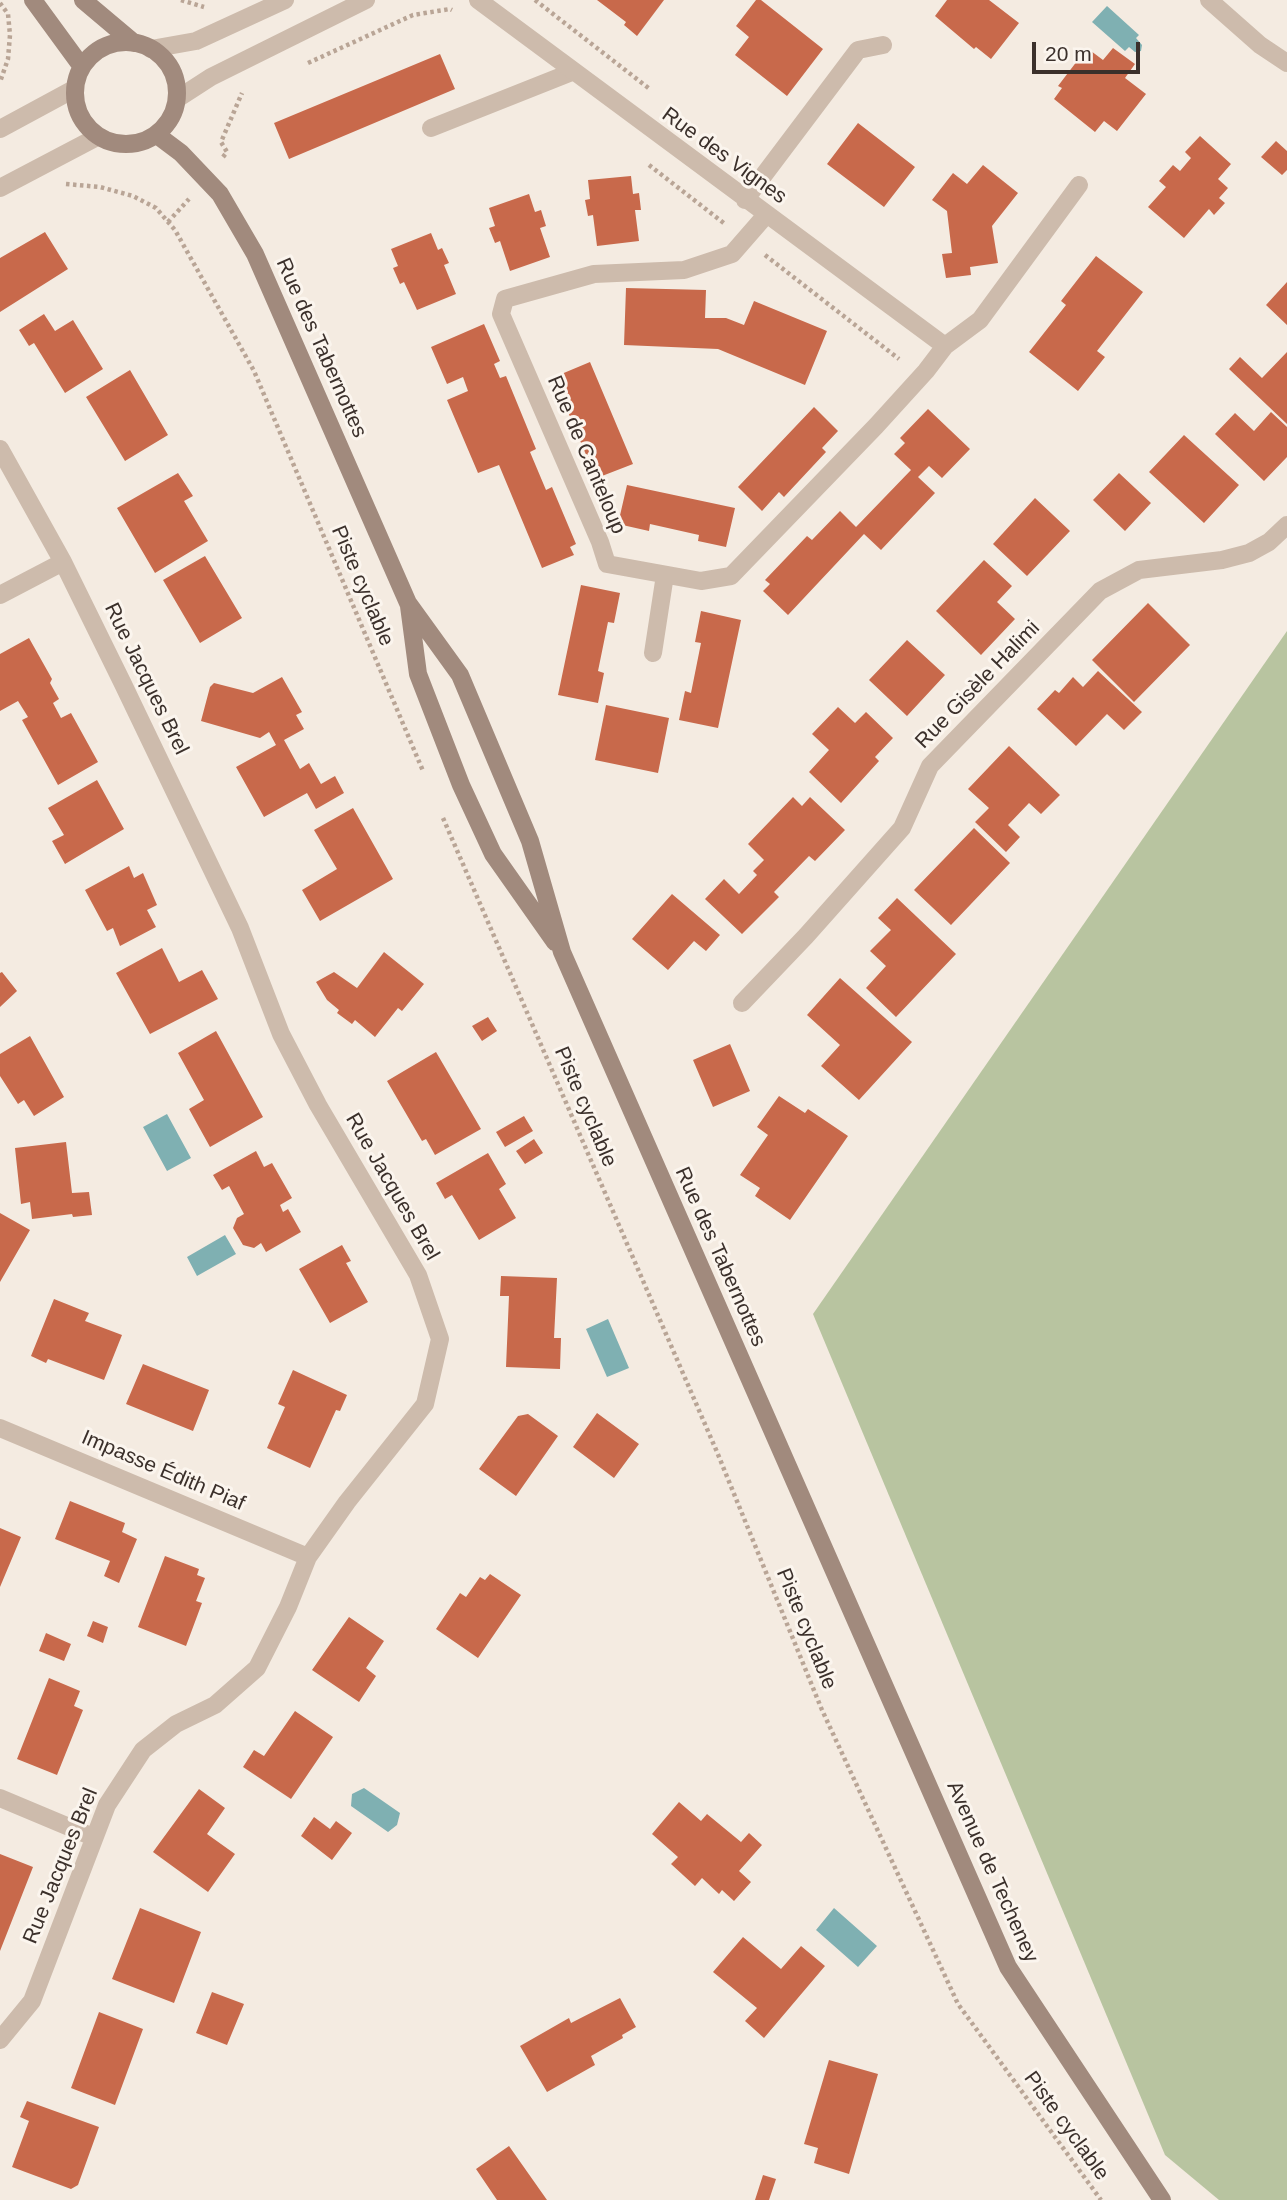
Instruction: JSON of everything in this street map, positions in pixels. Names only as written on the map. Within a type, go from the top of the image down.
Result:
[{"type":"street","points":[[33,0],[82,67]]},
{"type":"street","points":[[83,0],[143,46],[163,58],[172,70],[177,84],[174,113],[157,135],[143,142],[127,145],[97,137],[79,116],[74,89],[82,67],[91,55],[118,42],[143,46],[196,41],[285,0]]},
{"type":"street","points":[[177,99],[211,78],[366,0]]},
{"type":"street","name":"Rue des Vignes","points":[[478,0],[945,346]]},
{"type":"street","points":[[1209,0],[1261,45],[1287,63]]},
{"type":"street","points":[[745,200],[858,50],[883,45]]},
{"type":"street","points":[[431,128],[572,72]]},
{"type":"street","points":[[0,129],[74,89]]},
{"type":"street","name":"Rue des Tabernottes","points":[[157,135],[181,153],[220,194],[256,254],[408,603],[460,675],[530,841],[562,953],[837,1580]]},
{"type":"street","points":[[0,188],[97,137]]},
{"type":"street","name":"Rue de Canteloup","points":[[766,215],[732,254],[684,270],[594,274],[505,299],[501,314],[600,542],[607,564],[701,581],[731,576],[876,426],[945,346],[981,320],[1079,185]]},
{"type":"street","name":"Rue Jacques Brel","points":[[0,449],[63,562],[240,928],[281,1034],[318,1105],[418,1275],[440,1339],[425,1404],[308,1557],[288,1607],[257,1668],[215,1705],[176,1724],[143,1750],[107,1805],[32,2001],[0,2040]]},
{"type":"street","name":"Rue Gisèle Halimi","points":[[742,1003],[902,828],[930,766],[1100,590],[1139,570],[1222,560],[1249,553],[1269,542],[1287,525]]},
{"type":"street","points":[[0,595],[63,562]]},
{"type":"street","points":[[653,653],[665,575]]},
{"type":"street","name":"Rue des Tabernottes","points":[[408,603],[418,674],[461,785],[493,854],[562,953]]},
{"type":"street","name":"Impasse Édith Piaf","points":[[0,1428],[308,1557]]},
{"type":"street","name":"Avenue de Techeney","points":[[837,1580],[1007,1967],[1162,2200]]},
{"type":"street","points":[[0,1798],[93,1837]]},
{"type":"path","points":[[0,3],[8,14],[10,35],[8,59],[0,82]]},
{"type":"path","points":[[299,67],[412,15],[450,9],[461,17]]},
{"type":"path","points":[[639,157],[921,377]]},
{"type":"path","name":"Piste cyclable","points":[[44,163],[53,183],[100,187],[133,196],[156,208],[175,230],[254,371],[426,777]]},
{"type":"path","name":"Piste cyclable","points":[[442,815],[711,1439],[822,1710],[958,2004],[1101,2200]]},
{"type":"green space","points":[[1287,631],[1287,2200],[1219,2200],[1165,2155],[813,1314]]},
{"type":"water","points":[[1107,6],[1139,35],[1136,38],[1142,45],[1141,51],[1135,52],[1129,47],[1125,51],[1092,22]]},
{"type":"water","points":[[167,1114],[191,1158],[167,1171],[143,1127]]},
{"type":"water","points":[[225,1235],[236,1254],[197,1276],[187,1257]]},
{"type":"water","points":[[608,1319],[629,1368],[607,1377],[586,1329]]},
{"type":"water","points":[[364,1788],[400,1813],[397,1825],[388,1832],[351,1806],[352,1794]]},
{"type":"water","points":[[834,1908],[877,1946],[858,1967],[816,1930]]},
{"type":"building","points":[[597,0],[664,0],[637,36],[624,25],[626,22]]},
{"type":"building","points":[[756,0],[761,0],[823,49],[787,96],[735,55],[749,37],[736,26]]},
{"type":"building","points":[[947,0],[989,0],[1019,23],[991,59],[976,47],[974,49],[935,16]]},
{"type":"building","points":[[1087,48],[1103,60],[1113,48],[1135,64],[1125,78],[1146,94],[1117,131],[1104,121],[1095,132],[1054,99],[1062,88],[1058,86]]},
{"type":"building","points":[[440,54],[455,89],[289,159],[274,123]]},
{"type":"building","points":[[858,123],[915,167],[884,207],[827,164]]},
{"type":"building","points":[[1200,136],[1231,164],[1218,179],[1228,188],[1219,198],[1225,203],[1214,215],[1209,209],[1184,238],[1148,207],[1166,187],[1159,181],[1173,165],[1180,171],[1191,158],[1185,152]]},
{"type":"building","points":[[1276,141],[1287,151],[1287,170],[1282,175],[1261,157]]},
{"type":"building","points":[[983,165],[1018,193],[992,226],[998,263],[970,267],[971,275],[946,278],[942,254],[952,253],[947,211],[932,200],[953,173],[967,184]]},
{"type":"building","points":[[631,176],[633,194],[639,193],[641,210],[635,210],[639,241],[597,246],[593,215],[588,216],[585,200],[590,199],[588,180]]},
{"type":"building","points":[[529,194],[535,212],[541,210],[546,226],[540,228],[550,257],[510,271],[500,241],[495,243],[489,228],[495,226],[489,208]]},
{"type":"building","points":[[45,232],[68,269],[0,312],[0,258]]},
{"type":"building","points":[[431,233],[438,250],[442,248],[449,263],[444,265],[456,294],[417,310],[404,282],[400,284],[393,268],[398,266],[391,249]]},
{"type":"building","points":[[1096,256],[1143,292],[1097,351],[1105,357],[1078,391],[1029,352],[1066,305],[1061,301]]},
{"type":"building","points":[[1287,282],[1287,325],[1266,305]]},
{"type":"building","points":[[626,288],[706,290],[705,318],[726,318],[744,325],[754,301],[827,331],[805,385],[718,349],[624,345]]},
{"type":"building","points":[[44,314],[55,331],[73,320],[103,369],[65,393],[34,343],[29,346],[19,330]]},
{"type":"building","points":[[484,324],[500,361],[494,364],[500,378],[506,376],[536,449],[530,452],[546,490],[552,487],[576,544],[570,547],[574,555],[542,568],[499,465],[478,473],[447,400],[468,391],[463,377],[447,384],[431,347]]},
{"type":"building","points":[[1287,352],[1287,424],[1229,369],[1240,357],[1262,378]]},
{"type":"building","points":[[590,362],[633,464],[602,476],[593,455],[587,457],[563,400],[569,398],[559,375]]},
{"type":"building","points":[[130,370],[168,435],[125,461],[86,397]]},
{"type":"building","points":[[814,407],[838,431],[822,448],[826,452],[784,497],[779,492],[762,511],[738,487]]},
{"type":"building","points":[[928,409],[970,449],[942,478],[929,466],[918,477],[935,493],[881,550],[864,534],[788,615],[763,591],[770,584],[765,580],[807,536],[812,540],[840,511],[856,527],[911,470],[894,454],[905,443],[900,438]]},
{"type":"building","points":[[1271,412],[1287,427],[1287,457],[1264,481],[1215,434],[1235,413],[1254,431]]},
{"type":"building","points":[[1184,435],[1239,485],[1204,523],[1149,472]]},
{"type":"building","points":[[178,473],[193,496],[184,501],[208,541],[155,573],[117,508]]},
{"type":"building","points":[[1119,473],[1151,503],[1125,531],[1093,500]]},
{"type":"building","points":[[627,485],[735,508],[726,547],[698,541],[699,535],[650,524],[649,531],[618,524]]},
{"type":"building","points":[[1035,498],[1070,531],[1027,576],[993,544]]},
{"type":"building","points":[[205,556],[242,618],[200,643],[163,580]]},
{"type":"building","points":[[984,560],[1012,586],[997,602],[1015,619],[981,655],[936,611]]},
{"type":"building","points":[[581,585],[620,593],[614,623],[608,622],[598,671],[604,673],[598,703],[558,695]]},
{"type":"building","points":[[1148,603],[1190,645],[1134,702],[1092,660]]},
{"type":"building","points":[[701,611],[741,620],[718,728],[679,720],[685,691],[691,693],[701,643],[695,642]]},
{"type":"building","points":[[29,638],[52,679],[50,683],[59,699],[53,703],[61,718],[71,713],[98,762],[58,785],[22,720],[28,717],[18,701],[0,711],[0,654]]},
{"type":"building","points":[[907,640],[945,675],[907,716],[869,680]]},
{"type":"building","points":[[1098,671],[1142,712],[1124,730],[1107,714],[1076,746],[1037,709],[1055,690],[1059,693],[1073,677],[1083,687]]},
{"type":"building","points":[[282,677],[302,712],[296,715],[304,729],[284,740],[300,769],[309,763],[321,784],[335,776],[344,793],[316,809],[307,793],[264,817],[236,767],[276,745],[269,732],[260,738],[201,721],[210,687],[214,683],[253,693]]},
{"type":"building","points":[[606,705],[669,718],[658,773],[595,760]]},
{"type":"building","points":[[838,707],[855,723],[866,712],[893,738],[875,757],[879,761],[841,803],[809,772],[829,750],[812,734]]},
{"type":"building","points":[[1009,746],[1060,795],[1041,814],[1029,803],[1008,825],[1020,837],[1006,852],[975,822],[989,808],[968,789]]},
{"type":"building","points":[[97,780],[124,829],[65,864],[52,841],[64,835],[48,808]]},
{"type":"building","points":[[793,797],[802,806],[810,797],[845,830],[815,861],[809,856],[774,892],[779,897],[742,934],[705,899],[724,879],[739,894],[757,875],[753,871],[764,860],[748,844]]},
{"type":"building","points":[[353,808],[393,879],[320,921],[302,890],[337,869],[314,830]]},
{"type":"building","points":[[974,828],[1010,863],[951,925],[914,890]]},
{"type":"building","points":[[129,866],[134,878],[143,873],[157,905],[147,910],[156,927],[120,946],[113,928],[107,931],[85,890]]},
{"type":"building","points":[[672,894],[720,935],[706,951],[694,941],[668,970],[632,939]]},
{"type":"building","points":[[897,898],[956,954],[896,1017],[866,988],[886,966],[870,951],[891,930],[878,918]]},
{"type":"building","points":[[162,948],[179,982],[202,970],[218,999],[150,1034],[116,973]]},
{"type":"building","points":[[384,952],[424,984],[402,1011],[398,1008],[375,1037],[355,1020],[352,1024],[337,1013],[339,1010],[327,1000],[316,982],[334,972],[357,988]]},
{"type":"building","points":[[2,972],[17,991],[0,1007],[0,973]]},
{"type":"building","points":[[840,978],[912,1042],[859,1100],[821,1066],[840,1045],[807,1015]]},
{"type":"building","points":[[488,1017],[497,1031],[482,1041],[472,1026]]},
{"type":"building","points":[[216,1031],[263,1117],[210,1147],[189,1109],[204,1100],[178,1053]]},
{"type":"building","points":[[30,1036],[64,1097],[34,1116],[24,1100],[18,1104],[0,1076],[0,1054]]},
{"type":"building","points":[[730,1044],[750,1091],[713,1107],[693,1060]]},
{"type":"building","points":[[436,1052],[481,1129],[435,1155],[426,1139],[422,1141],[387,1081]]},
{"type":"building","points":[[779,1096],[805,1113],[808,1109],[848,1136],[790,1220],[755,1196],[760,1188],[740,1175],[768,1135],[757,1127]]},
{"type":"building","points":[[524,1116],[533,1131],[505,1147],[496,1132]]},
{"type":"building","points":[[534,1139],[543,1153],[525,1164],[516,1151]]},
{"type":"building","points":[[66,1142],[72,1193],[89,1192],[92,1215],[73,1217],[72,1214],[32,1219],[30,1202],[21,1204],[15,1148]]},
{"type":"building","points":[[256,1151],[264,1167],[272,1163],[292,1198],[280,1205],[283,1212],[288,1209],[301,1232],[266,1252],[261,1243],[254,1248],[243,1245],[233,1228],[237,1218],[244,1214],[229,1186],[222,1190],[213,1175]]},
{"type":"building","points":[[488,1153],[506,1184],[499,1189],[516,1218],[479,1240],[452,1195],[445,1199],[436,1183]]},
{"type":"building","points":[[0,1213],[30,1230],[0,1282]]},
{"type":"building","points":[[342,1245],[351,1261],[346,1263],[368,1302],[330,1323],[299,1269]]},
{"type":"building","points":[[501,1276],[557,1278],[554,1338],[561,1338],[560,1369],[506,1367],[509,1296],[500,1296]]},
{"type":"building","points":[[54,1299],[89,1313],[85,1321],[122,1335],[104,1380],[48,1359],[46,1363],[31,1356]]},
{"type":"building","points":[[143,1364],[209,1390],[193,1431],[126,1404]]},
{"type":"building","points":[[293,1370],[347,1395],[340,1411],[336,1410],[310,1468],[267,1448],[285,1407],[278,1404]]},
{"type":"building","points":[[597,1413],[639,1444],[614,1478],[573,1447]]},
{"type":"building","points":[[528,1414],[558,1436],[516,1496],[479,1469],[518,1416]]},
{"type":"building","points":[[70,1501],[125,1523],[122,1532],[137,1539],[119,1583],[104,1576],[110,1561],[55,1539]]},
{"type":"building","points":[[0,1528],[21,1537],[0,1587]]},
{"type":"building","points":[[165,1556],[199,1569],[197,1575],[205,1578],[196,1601],[202,1603],[186,1646],[138,1627]]},
{"type":"building","points":[[490,1574],[521,1595],[478,1658],[436,1629],[460,1593],[466,1597],[480,1577],[485,1580]]},
{"type":"building","points":[[349,1617],[384,1641],[366,1668],[376,1676],[359,1702],[312,1670]]},
{"type":"building","points":[[93,1621],[108,1627],[103,1643],[87,1636]]},
{"type":"building","points":[[46,1633],[71,1644],[64,1661],[39,1651]]},
{"type":"building","points":[[49,1678],[80,1691],[74,1706],[83,1710],[57,1775],[17,1759]]},
{"type":"building","points":[[295,1711],[333,1737],[291,1799],[243,1767],[254,1750],[264,1756]]},
{"type":"building","points":[[199,1789],[225,1808],[207,1834],[235,1854],[208,1892],[153,1852]]},
{"type":"building","points":[[679,1802],[701,1821],[707,1814],[741,1842],[749,1833],[762,1845],[739,1871],[751,1882],[734,1901],[722,1890],[719,1894],[702,1878],[695,1886],[671,1864],[678,1857],[652,1834]]},
{"type":"building","points":[[314,1817],[330,1829],[336,1821],[352,1833],[332,1860],[301,1836]]},
{"type":"building","points":[[0,1854],[33,1867],[0,1951]]},
{"type":"building","points":[[140,1908],[201,1932],[174,2003],[112,1979]]},
{"type":"building","points":[[743,1937],[781,1969],[801,1946],[825,1966],[764,2038],[745,2021],[757,2008],[713,1972]]},
{"type":"building","points":[[212,1992],[244,2004],[227,2045],[196,2033]]},
{"type":"building","points":[[620,1998],[636,2027],[622,2035],[623,2038],[591,2056],[595,2065],[547,2092],[520,2046],[569,2018],[571,2023]]},
{"type":"building","points":[[99,2012],[143,2029],[115,2105],[71,2088]]},
{"type":"building","points":[[829,2060],[878,2074],[849,2174],[814,2163],[818,2148],[804,2144]]},
{"type":"building","points":[[27,2101],[99,2127],[78,2185],[71,2189],[12,2167],[29,2121],[20,2117]]},
{"type":"building","points":[[509,2146],[547,2200],[497,2200],[476,2169]]},
{"type":"building","points":[[763,2175],[776,2179],[769,2200],[755,2200]]}]
